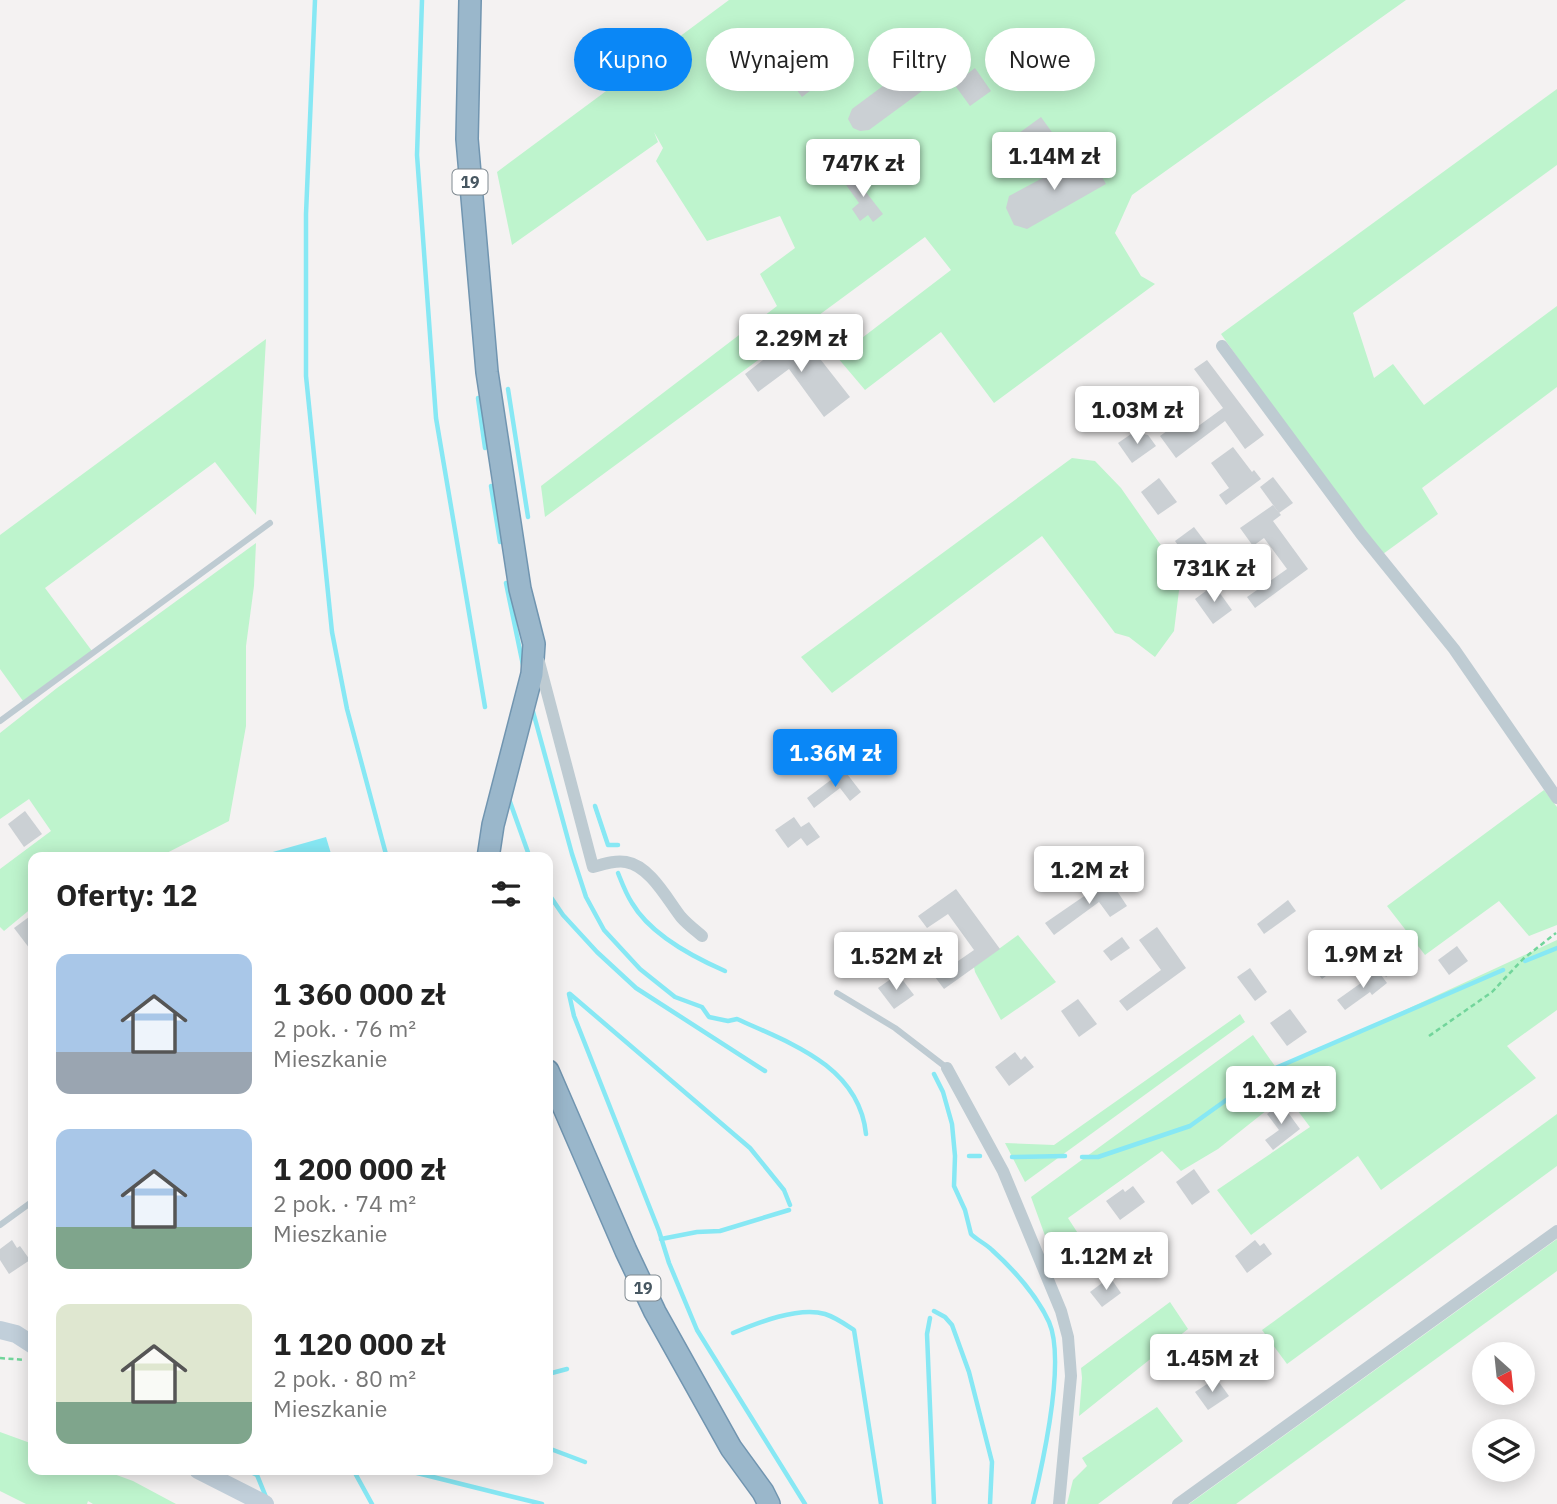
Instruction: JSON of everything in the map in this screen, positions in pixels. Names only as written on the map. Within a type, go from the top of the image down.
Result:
[{"type":"highway","name":"19","points":[[470,0],[467,139],[487,372],[520,589],[534,644],[532,674],[493,825],[489,852]]},
{"type":"highway","name":"19","points":[[553,1083],[655,1312],[731,1448],[769,1504]]},
{"type":"main road","points":[[0,1330],[16,1334],[28,1342]]},
{"type":"main road","points":[[208,1475],[265,1504]]},
{"type":"street","points":[[1222,346],[1361,534],[1454,649],[1557,798]]},
{"type":"street","points":[[534,644],[593,867],[614,862],[628,862],[638,866],[684,920],[702,936]]},
{"type":"street","points":[[947,1068],[1003,1171],[1061,1311],[1068,1337],[1071,1376],[1059,1504]]},
{"type":"street","points":[[1178,1504],[1557,1231]]},
{"type":"lane","points":[[0,721],[270,523]]},
{"type":"lane","points":[[837,993],[895,1028],[947,1068]]},
{"type":"lane","points":[[0,1225],[28,1205]]},
{"type":"path","points":[[1429,1036],[1492,992],[1523,959],[1556,933]]},
{"type":"path","points":[[0,1358],[28,1361]]},
{"type":"green space","points":[[729,0],[1406,0],[1132,195],[1115,233],[1141,276],[1155,284],[994,403],[941,332],[865,390],[837,357],[951,270],[925,237],[545,517],[541,486],[777,306],[760,274],[795,248],[780,216],[707,241],[656,161],[663,148],[654,132],[658,142],[512,245],[497,172],[606,91],[692,91],[691,28]]},
{"type":"green space","points":[[1557,89],[1557,165],[1353,313],[1374,378],[1393,364],[1424,405],[1557,306],[1557,387],[1422,488],[1438,514],[1383,554],[1282,421],[1221,334]]},
{"type":"green space","points":[[266,339],[256,515],[215,462],[45,588],[92,651],[23,701],[0,669],[0,535]]},
{"type":"green space","points":[[1072,458],[1095,461],[1121,488],[1181,574],[1174,631],[1155,657],[1129,637],[1115,633],[1042,536],[832,693],[801,657]]},
{"type":"green space","points":[[256,543],[254,586],[246,646],[246,726],[229,821],[169,852],[28,852],[28,911],[4,931],[0,927],[0,869],[51,831],[29,799],[0,819],[0,733],[57,688]]},
{"type":"green space","points":[[1544,790],[1557,807],[1557,925],[1529,936],[1499,901],[1425,955],[1387,906]]},
{"type":"green space","points":[[1018,935],[1056,982],[1001,1020],[974,967]]},
{"type":"green space","points":[[1557,940],[1557,1010],[1507,1046],[1536,1078],[1381,1190],[1358,1156],[1251,1235],[1217,1190],[1310,1127],[1286,1095],[1218,1149],[1181,1171],[1162,1151],[1068,1218],[1079,1235],[1052,1255],[1031,1197],[1253,1035],[1277,1069]]},
{"type":"green space","points":[[1240,1014],[1245,1022],[1025,1182],[1005,1143],[1054,1145]]},
{"type":"green space","points":[[1557,1114],[1557,1166],[1287,1364],[1262,1330]]},
{"type":"green space","points":[[1557,1239],[1557,1271],[1236,1504],[1189,1504]]},
{"type":"green space","points":[[1170,1302],[1188,1329],[1079,1416],[1081,1368]]},
{"type":"green space","points":[[1157,1407],[1183,1441],[1098,1504],[1067,1504],[1073,1480],[1087,1466],[1082,1458]]},
{"type":"green space","points":[[0,1432],[28,1442],[28,1475],[117,1475],[176,1504],[93,1504],[88,1501],[87,1504],[26,1504],[0,1491]]},
{"type":"water","points":[[326,837],[330,852],[273,852]]},
{"type":"building","points":[[975,68],[985,82],[985,91],[991,91],[970,106],[959,91],[971,91],[971,71]]},
{"type":"building","points":[[798,91],[810,91],[802,97]]},
{"type":"building","points":[[876,91],[922,91],[869,130],[860,131],[853,128],[848,119],[852,109]]},
{"type":"building","points":[[1041,117],[1054,135],[1013,165],[1000,147]]},
{"type":"building","points":[[1089,153],[1106,184],[1027,229],[1014,225],[1006,208],[1009,196]]},
{"type":"building","points":[[858,172],[867,184],[862,187],[883,214],[873,222],[868,215],[860,221],[852,209],[859,203],[844,182]]},
{"type":"building","points":[[799,332],[850,397],[824,417],[789,369],[758,392],[745,374]]},
{"type":"building","points":[[1207,360],[1264,435],[1245,449],[1225,421],[1176,458],[1160,436],[1189,415],[1197,427],[1223,408],[1194,369]]},
{"type":"building","points":[[1134,432],[1148,435],[1156,446],[1132,463],[1118,443]]},
{"type":"building","points":[[1233,447],[1252,472],[1254,470],[1261,479],[1226,505],[1219,495],[1229,488],[1211,463]]},
{"type":"building","points":[[1273,477],[1293,503],[1279,513],[1260,487]]},
{"type":"building","points":[[1159,478],[1177,502],[1158,515],[1141,492]]},
{"type":"building","points":[[1273,505],[1281,515],[1273,521],[1308,569],[1255,608],[1247,597],[1287,569],[1264,538],[1253,546],[1240,528]]},
{"type":"building","points":[[1194,527],[1213,552],[1193,566],[1175,541]]},
{"type":"building","points":[[1214,585],[1232,610],[1213,624],[1195,599]]},
{"type":"building","points":[[844,770],[861,792],[850,801],[840,788],[814,808],[807,798]]},
{"type":"building","points":[[25,811],[42,834],[24,847],[8,824]]},
{"type":"building","points":[[794,817],[801,827],[809,822],[820,837],[807,846],[801,838],[788,848],[775,830]]},
{"type":"building","points":[[1109,879],[1127,906],[1110,917],[1099,902],[1054,935],[1045,923]]},
{"type":"building","points":[[956,889],[1000,949],[944,989],[935,977],[974,950],[948,914],[927,928],[918,916]]},
{"type":"building","points":[[1288,900],[1296,911],[1264,934],[1257,924]]},
{"type":"building","points":[[28,918],[28,946],[14,928]]},
{"type":"building","points":[[1157,927],[1186,968],[1127,1011],[1119,1001],[1161,970],[1139,940]]},
{"type":"building","points":[[1385,933],[1406,962],[1386,977],[1378,967],[1384,963],[1370,944]]},
{"type":"building","points":[[1122,937],[1130,948],[1111,961],[1103,951]]},
{"type":"building","points":[[1457,946],[1468,961],[1449,975],[1438,960]]},
{"type":"building","points":[[1324,956],[1334,970],[1322,979],[1311,965]]},
{"type":"building","points":[[1250,968],[1267,992],[1255,1001],[1237,977]]},
{"type":"building","points":[[1378,971],[1387,983],[1345,1010],[1337,1000]]},
{"type":"building","points":[[898,974],[914,995],[894,1009],[878,988]]},
{"type":"building","points":[[1078,999],[1097,1024],[1079,1037],[1061,1011]]},
{"type":"building","points":[[1290,1009],[1307,1032],[1287,1046],[1270,1023]]},
{"type":"building","points":[[1015,1052],[1021,1060],[1025,1056],[1034,1067],[1009,1086],[995,1067]]},
{"type":"building","points":[[1281,1103],[1300,1129],[1273,1150],[1265,1140],[1279,1130],[1267,1114]]},
{"type":"building","points":[[1194,1169],[1210,1192],[1192,1205],[1176,1182]]},
{"type":"building","points":[[1133,1186],[1145,1202],[1120,1220],[1106,1201],[1123,1189],[1125,1192]]},
{"type":"building","points":[[12,1240],[17,1248],[20,1246],[28,1261],[9,1274],[0,1260],[0,1249]]},
{"type":"building","points":[[1150,1240],[1165,1260],[1149,1271],[1135,1251]]},
{"type":"building","points":[[1255,1240],[1260,1246],[1264,1243],[1272,1254],[1247,1273],[1235,1256]]},
{"type":"building","points":[[1110,1277],[1121,1293],[1102,1307],[1090,1292]]},
{"type":"building","points":[[1254,1343],[1262,1353],[1224,1380],[1217,1371]]},
{"type":"building","points":[[1216,1378],[1229,1396],[1208,1410],[1195,1392]]},
{"type":"waterway","points":[[315,0],[306,214],[306,376],[332,632],[347,709],[385,852]]},
{"type":"waterway","points":[[422,0],[417,155],[436,418],[485,707]]},
{"type":"waterway","points":[[508,389],[528,517]]},
{"type":"waterway","points":[[478,398],[485,448]]},
{"type":"waterway","points":[[491,486],[500,542]]},
{"type":"waterway","points":[[506,583],[523,665]]},
{"type":"waterway","points":[[532,708],[572,854],[586,897],[604,930],[640,969],[675,997],[702,1007],[709,1017],[728,1021],[737,1019],[819,1060],[836,1074],[850,1091],[861,1111],[866,1134]]},
{"type":"waterway","points":[[509,799],[528,852]]},
{"type":"waterway","points":[[595,806],[608,845],[618,845]]},
{"type":"waterway","points":[[618,873],[630,900],[650,925],[686,952],[725,971]]},
{"type":"waterway","points":[[553,900],[597,952],[636,988],[765,1071]]},
{"type":"waterway","points":[[1525,961],[1557,948]]},
{"type":"waterway","points":[[1082,1157],[1098,1157],[1190,1126],[1264,1073],[1503,970]]},
{"type":"waterway","points":[[569,994],[574,1016],[697,1330],[805,1504]]},
{"type":"waterway","points":[[570,994],[750,1148],[784,1190],[790,1205]]},
{"type":"waterway","points":[[934,1074],[943,1092],[952,1124],[954,1186],[965,1210],[971,1234],[992,1250],[1024,1283],[1044,1312],[1054,1339],[1051,1412],[1033,1504]]},
{"type":"waterway","points":[[969,1156],[980,1156]]},
{"type":"waterway","points":[[1012,1157],[1065,1156]]},
{"type":"waterway","points":[[661,1239],[720,1231],[789,1210]]},
{"type":"waterway","points":[[934,1311],[952,1325],[969,1372],[992,1462],[990,1504]]},
{"type":"waterway","points":[[733,1333],[778,1317],[803,1312],[829,1315],[854,1330],[881,1504]]},
{"type":"waterway","points":[[930,1318],[927,1334],[934,1504]]},
{"type":"waterway","points":[[553,1373],[567,1369]]},
{"type":"waterway","points":[[553,1450],[585,1462]]},
{"type":"waterway","points":[[257,1475],[266,1497]]},
{"type":"waterway","points":[[356,1475],[372,1504]]},
{"type":"waterway","points":[[425,1475],[542,1504]]}]
